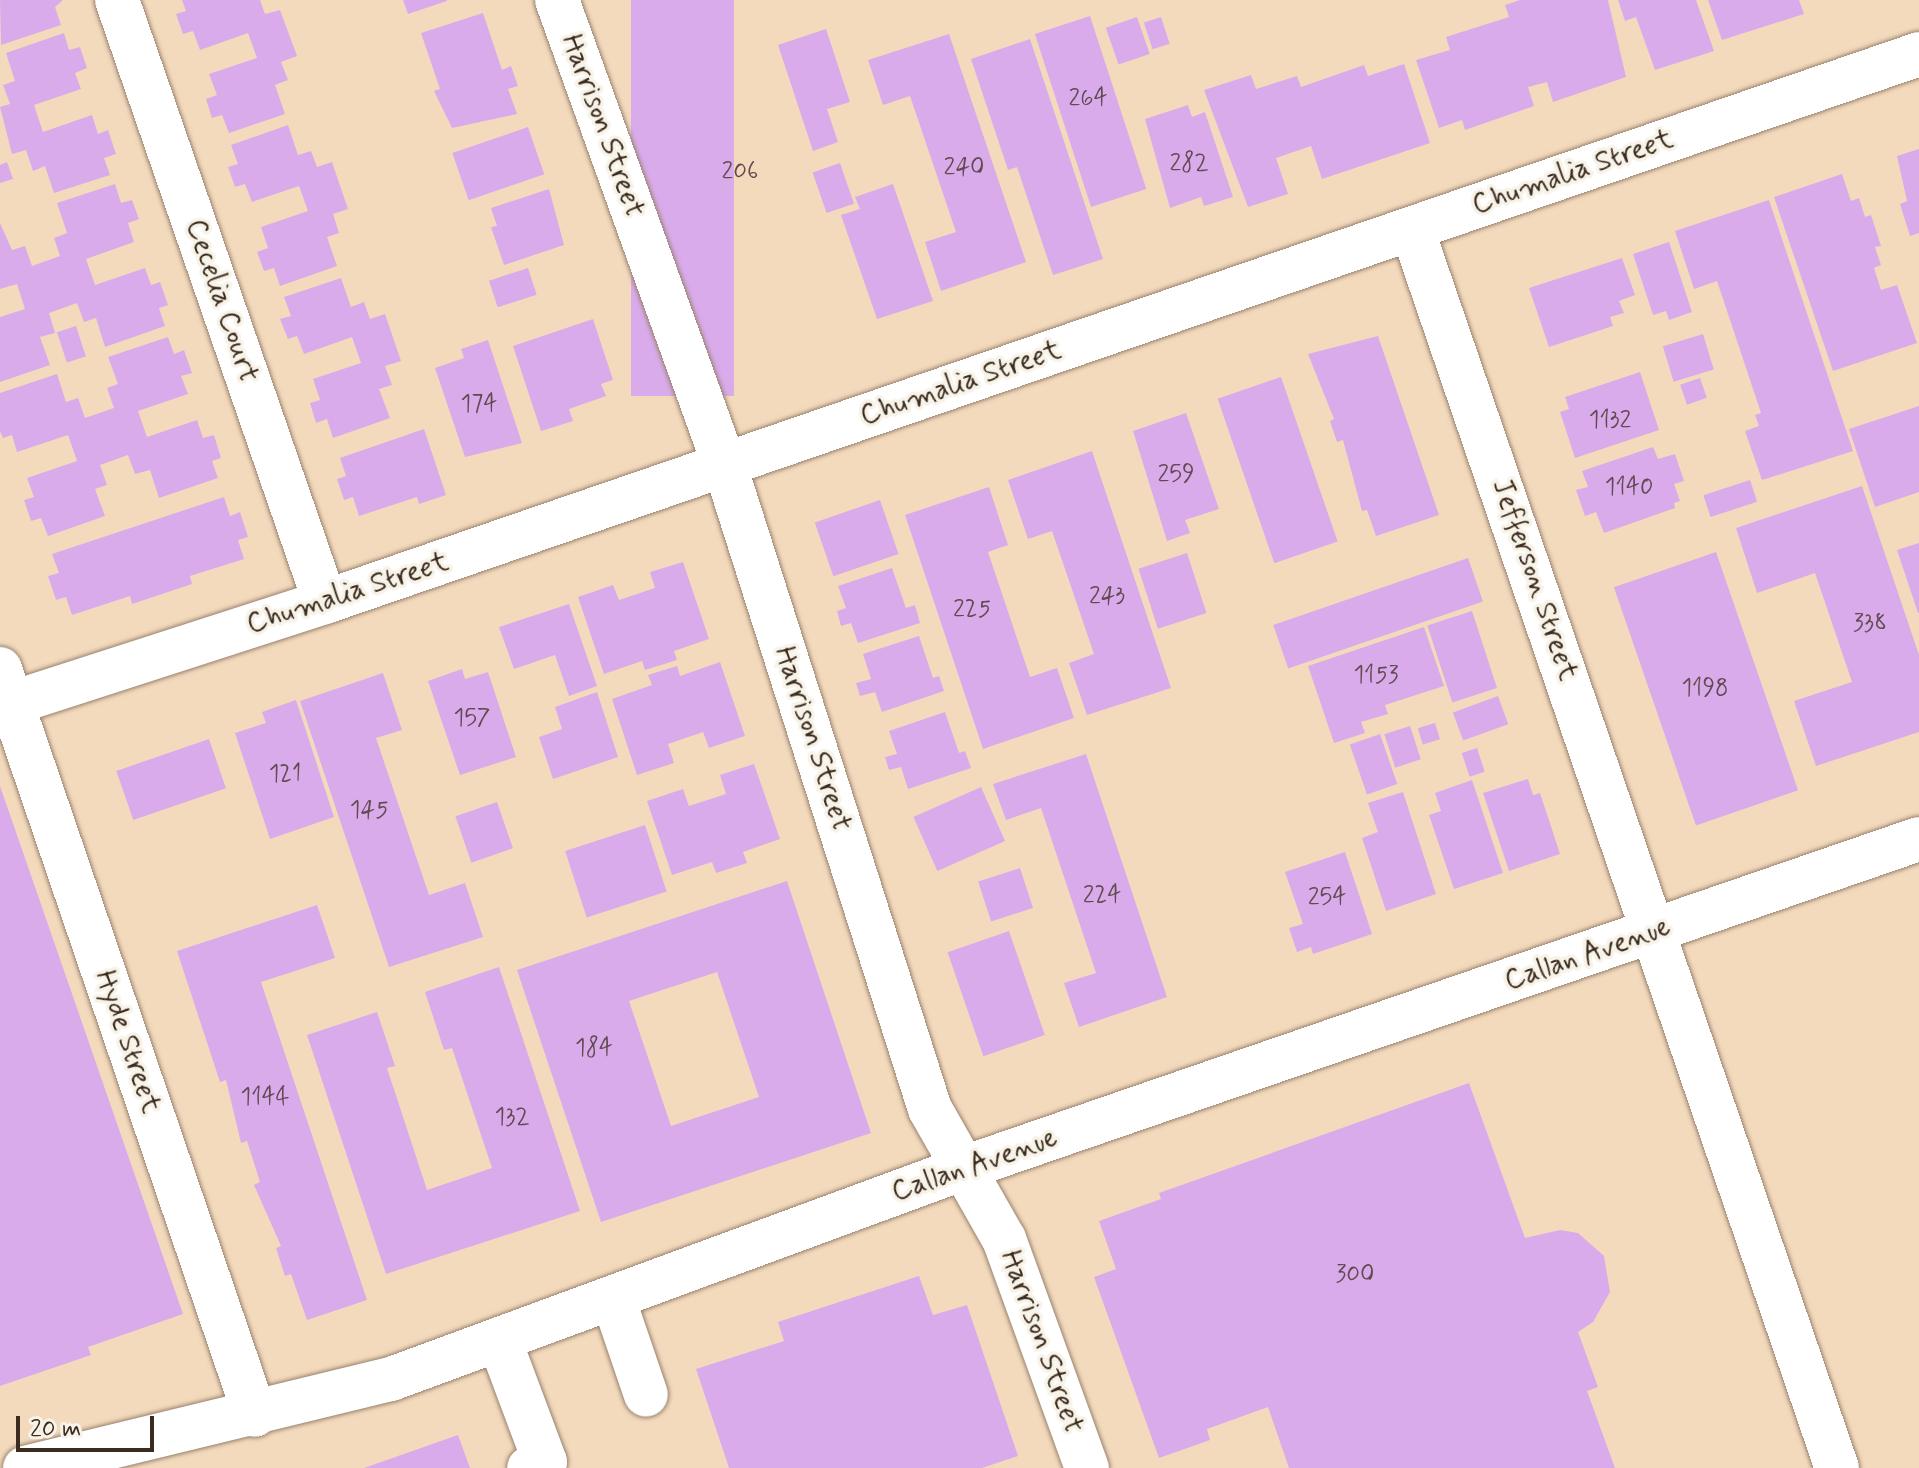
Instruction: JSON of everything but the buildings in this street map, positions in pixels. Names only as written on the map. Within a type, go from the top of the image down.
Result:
[{"type":"street","name":"Cecelia Court","points":[[117,0],[325,602]]},
{"type":"street","name":"Harrison Street","points":[[557,0],[725,466],[930,1109],[961,1169],[1004,1239],[1087,1468]]},
{"type":"street","name":"Chumalia Street","points":[[3,693],[325,602],[1919,54]]},
{"type":"street","name":"Jefferson Street","points":[[1412,229],[1657,931],[1837,1468]]},
{"type":"street","name":"Hyde Street","points":[[3,693],[255,1415]]},
{"type":"street","name":"Callan Avenue","points":[[25,1468],[255,1415],[391,1379],[961,1169],[1919,839]]},
{"type":"street","points":[[613,1298],[646,1395]]},
{"type":"street","points":[[499,1339],[545,1462],[529,1468]]}]
